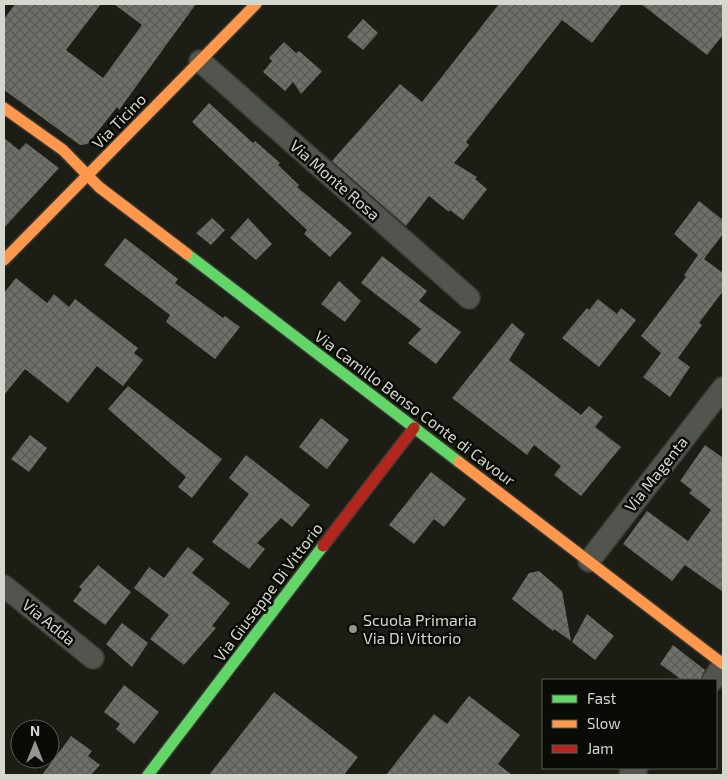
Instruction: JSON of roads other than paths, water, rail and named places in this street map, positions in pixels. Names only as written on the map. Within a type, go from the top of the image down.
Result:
[{"type":"street","name":"Via Ticino","points":[[4,260],[256,4]]},
{"type":"street","name":"Via Monte Rosa","points":[[200,61],[469,298]]},
{"type":"street","name":"Via Camillo Benso Conte di Cavour","points":[[4,108],[63,150],[99,187],[723,664]]},
{"type":"street","name":"Via Magenta","points":[[589,561],[723,388]]},
{"type":"street","name":"Via Giuseppe Di Vittorio","points":[[148,775],[414,428]]},
{"type":"street","name":"Via Adda","points":[[4,586],[93,658]]},
{"type":"street","points":[[715,679],[723,664]]},
{"type":"place","name":"Scuola Primaria Via Di Vittorio","points":[[353,629]]}]
